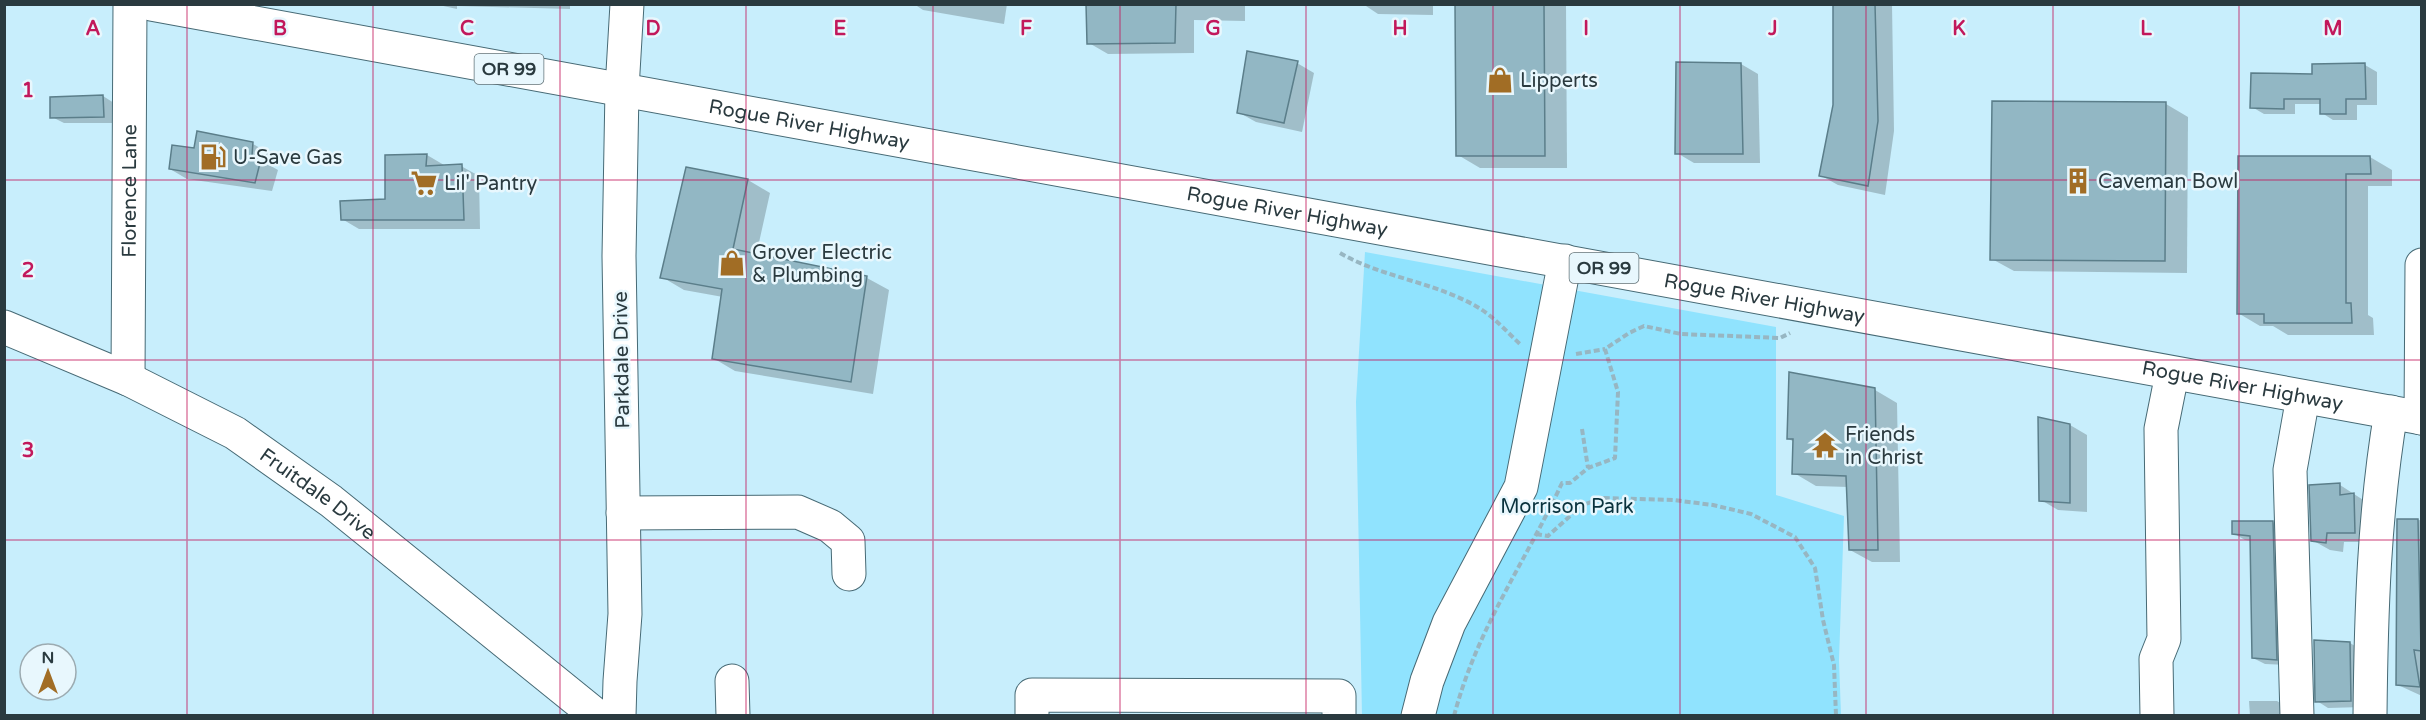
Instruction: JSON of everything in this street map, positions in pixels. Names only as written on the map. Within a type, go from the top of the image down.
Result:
[{"type":"main road","name":"Florence Lane","points":[[128,379],[130,4]]},
{"type":"main road","name":"Rogue River Highway","points":[[152,4],[2411,416]]},
{"type":"main road","name":"Parkdale Drive","points":[[619,716],[625,614],[619,256],[622,89],[627,4]]},
{"type":"main road","points":[[1418,716],[1427,681],[1449,623],[1521,488],[1565,261]]},
{"type":"main road","points":[[2370,716],[2371,610],[2381,468],[2411,416],[2421,265]]},
{"type":"main road","name":"Fruitdale Drive","points":[[4,327],[128,379],[234,433],[331,501],[597,716]]},
{"type":"main road","points":[[2157,716],[2156,659],[2164,639],[2161,429],[2172,374]]},
{"type":"main road","points":[[2297,716],[2290,470],[2303,397]]},
{"type":"main road","points":[[623,513],[798,512],[830,526],[848,541],[849,574]]},
{"type":"main road","points":[[732,681],[733,716]]},
{"type":"main road","points":[[1032,716],[1032,695],[1339,696],[1339,716]]},
{"type":"path","points":[[1340,253],[1358,263],[1464,300],[1482,309],[1522,346],[1548,351],[1570,354],[1605,349],[1644,326],[1681,334],[1706,336],[1780,338],[1790,333]]},
{"type":"path","points":[[1454,716],[1462,686],[1486,627],[1562,483],[1570,483],[1588,468],[1615,458],[1618,392],[1605,349]]},
{"type":"path","points":[[1582,429],[1588,468]]},
{"type":"path","points":[[1536,534],[1548,536],[1582,505],[1604,498],[1673,500],[1713,505],[1751,514],[1795,537],[1815,568],[1823,620],[1834,665],[1836,716]]},
{"type":"green space","name":"Morrison Park","points":[[1365,252],[1776,327],[1776,495],[1844,516],[1839,660],[1841,715],[1362,716],[1356,402]]},
{"type":"building","points":[[1086,4],[1176,4],[1175,43],[1087,44]]},
{"type":"building","name":"Lipperts","points":[[1455,4],[1544,4],[1545,156],[1456,156]]},
{"type":"building","points":[[1833,4],[1875,4],[1878,121],[1868,186],[1819,176],[1833,105]]},
{"type":"building","points":[[1247,51],[1298,61],[1284,123],[1237,113]]},
{"type":"building","points":[[1676,62],[1741,63],[1743,154],[1675,154]]},
{"type":"building","points":[[2365,63],[2366,99],[2346,99],[2346,114],[2320,114],[2320,99],[2284,99],[2284,109],[2250,108],[2251,73],[2312,74],[2312,64]]},
{"type":"building","points":[[103,95],[104,117],[50,118],[50,97]]},
{"type":"building","name":"Caveman Bowl","points":[[1992,101],[2166,102],[2165,261],[1990,260]]},
{"type":"building","name":"U-Save Gas","points":[[197,131],[253,142],[252,156],[261,159],[255,183],[169,169],[172,145],[194,148]]},
{"type":"building","name":"Lil' Pantry","points":[[427,154],[426,166],[462,164],[464,220],[341,220],[340,201],[385,199],[385,155]]},
{"type":"building","points":[[2238,156],[2370,156],[2371,174],[2346,174],[2346,303],[2351,303],[2352,323],[2264,323],[2264,314],[2237,314]]},
{"type":"building","name":"Grover Electric & Plumbing","points":[[686,167],[748,179],[733,249],[867,276],[851,382],[712,359],[722,289],[660,278]]},
{"type":"building","points":[[1789,372],[1875,388],[1878,550],[1849,550],[1846,476],[1792,474],[1793,439],[1787,439]]},
{"type":"building","points":[[2038,417],[2070,424],[2070,503],[2039,501]]},
{"type":"building","points":[[2340,483],[2340,495],[2354,493],[2355,533],[2327,533],[2326,543],[2311,541],[2309,485]]},
{"type":"building","points":[[2397,519],[2418,519],[2421,651],[2414,650],[2420,687],[2396,685]]},
{"type":"building","points":[[2232,521],[2273,521],[2277,660],[2252,658],[2250,536],[2232,534]]},
{"type":"building","points":[[2314,640],[2350,642],[2351,701],[2315,702]]},
{"type":"place","name":"Lipperts","points":[[1500,80]]},
{"type":"place","name":"U-Save Gas","points":[[213,157]]},
{"type":"place","name":"Caveman Bowl","points":[[2078,181]]},
{"type":"place","name":"Lil' Pantry","points":[[424,183]]},
{"type":"place","name":"Grover Electric & Plumbing","points":[[732,263]]},
{"type":"place","name":"Friends in Christ","points":[[1825,445]]}]
